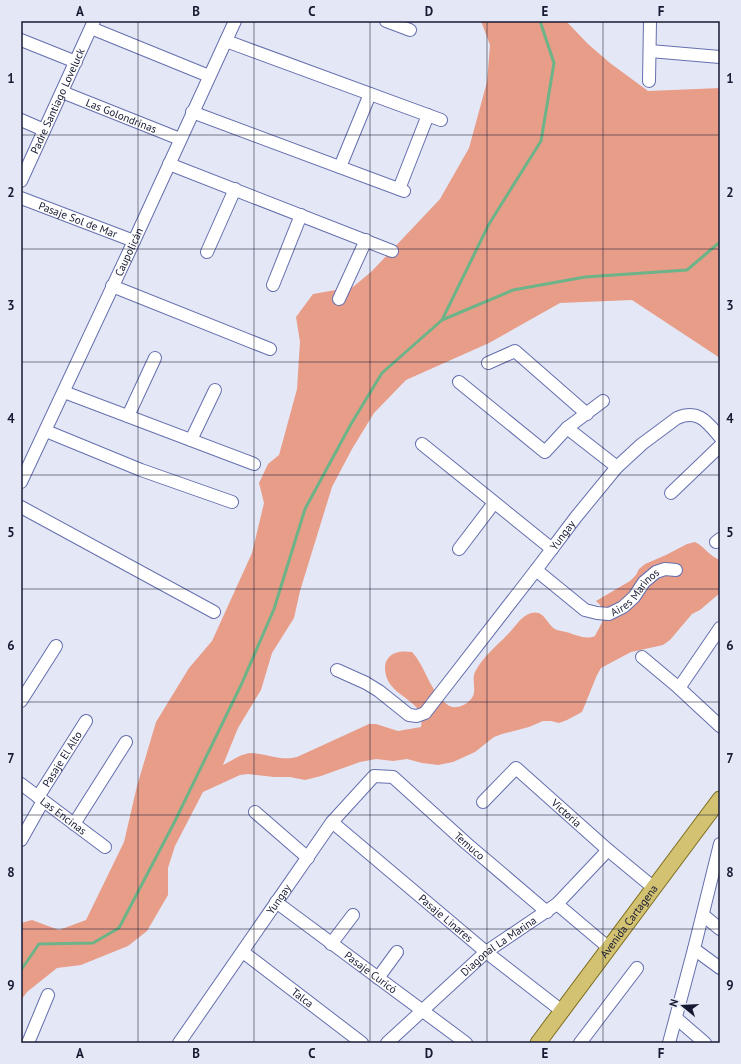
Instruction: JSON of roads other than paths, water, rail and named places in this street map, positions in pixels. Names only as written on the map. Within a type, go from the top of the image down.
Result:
[{"type":"main road","name":"Avenida Cartagena","points":[[538,1043],[720,799]]},
{"type":"street","name":"Caupolicán","points":[[21,482],[26,457],[46,431],[235,21]]},
{"type":"street","points":[[386,21],[410,30]]},
{"type":"street","points":[[649,81],[650,21]]},
{"type":"street","points":[[93,24],[209,76]]},
{"type":"street","name":"Padre Santiago Loveluck","points":[[21,181],[93,24]]},
{"type":"street","points":[[21,40],[76,62]]},
{"type":"street","points":[[226,41],[441,120]]},
{"type":"street","points":[[650,52],[720,57]]},
{"type":"street","name":"Las Golondrinas","points":[[62,92],[180,139]]},
{"type":"street","points":[[340,167],[370,94]]},
{"type":"street","points":[[192,112],[401,190],[428,115]]},
{"type":"street","points":[[21,120],[44,130]]},
{"type":"street","points":[[169,164],[392,251]]},
{"type":"street","points":[[207,252],[235,189]]},
{"type":"street","name":"Pasaje Sol de Mar","points":[[21,198],[134,241]]},
{"type":"street","points":[[273,285],[301,215]]},
{"type":"street","points":[[339,299],[366,240]]},
{"type":"street","points":[[112,286],[270,349]]},
{"type":"street","points":[[488,363],[515,351],[587,414]]},
{"type":"street","points":[[128,416],[156,358]]},
{"type":"street","points":[[459,382],[545,452],[567,428],[603,401]]},
{"type":"street","points":[[191,440],[215,390]]},
{"type":"street","points":[[64,392],[254,464]]},
{"type":"street","name":"Yungay","points":[[337,670],[359,679],[379,691],[409,715],[421,716],[430,707],[617,466],[642,444],[677,418],[682,416],[692,415],[705,419],[720,437]]},
{"type":"street","points":[[567,428],[617,466]]},
{"type":"street","points":[[46,431],[141,470],[232,502]]},
{"type":"street","points":[[422,444],[552,549]]},
{"type":"street","points":[[671,493],[720,446]]},
{"type":"street","points":[[459,549],[494,503]]},
{"type":"street","points":[[21,507],[214,612]]},
{"type":"street","name":"Aires Marinos","points":[[536,570],[585,610],[609,614],[623,607],[634,597],[644,582],[656,572],[665,569],[676,570]]},
{"type":"street","points":[[679,688],[720,628]]},
{"type":"street","points":[[21,701],[56,646]]},
{"type":"street","points":[[642,657],[679,688],[720,726]]},
{"type":"street","name":"Pasaje El Alto","points":[[21,840],[41,799],[86,721]]},
{"type":"street","points":[[74,824],[126,742]]},
{"type":"street","name":"Victoria","points":[[483,802],[516,768],[608,850],[654,888]]},
{"type":"street","name":"Yungay","points":[[179,1043],[332,822],[374,776],[393,777]]},
{"type":"street","name":"Temuco","points":[[393,777],[466,843],[547,912]]},
{"type":"street","name":"Las Encinas","points":[[21,784],[106,847]]},
{"type":"street","points":[[255,812],[308,858]]},
{"type":"street","name":"Pasaje Linares","points":[[332,822],[486,952],[562,1011]]},
{"type":"street","points":[[669,1043],[720,846]]},
{"type":"street","name":"Diagonal La Marina","points":[[387,1043],[486,952],[547,912],[608,850]]},
{"type":"street","name":"Pasaje Curicó","points":[[276,902],[466,1043]]},
{"type":"street","points":[[556,904],[609,948]]},
{"type":"street","points":[[332,944],[353,915]]},
{"type":"street","points":[[703,915],[720,929]]},
{"type":"street","points":[[694,949],[720,968]]},
{"type":"street","name":"Talca","points":[[243,952],[362,1043]]},
{"type":"street","points":[[378,978],[398,952]]},
{"type":"street","points":[[580,1043],[637,968]]},
{"type":"street","points":[[28,1043],[48,995]]},
{"type":"street","points":[[676,1018],[705,1043]]},
{"type":"waterway","points":[[442,320],[489,224],[541,141],[554,63],[540,21]]},
{"type":"waterway","points":[[21,970],[39,944],[93,943],[119,928],[174,823],[242,683],[274,609],[305,509],[351,424],[382,373],[442,320],[513,290],[585,277],[687,270],[720,242]]}]
